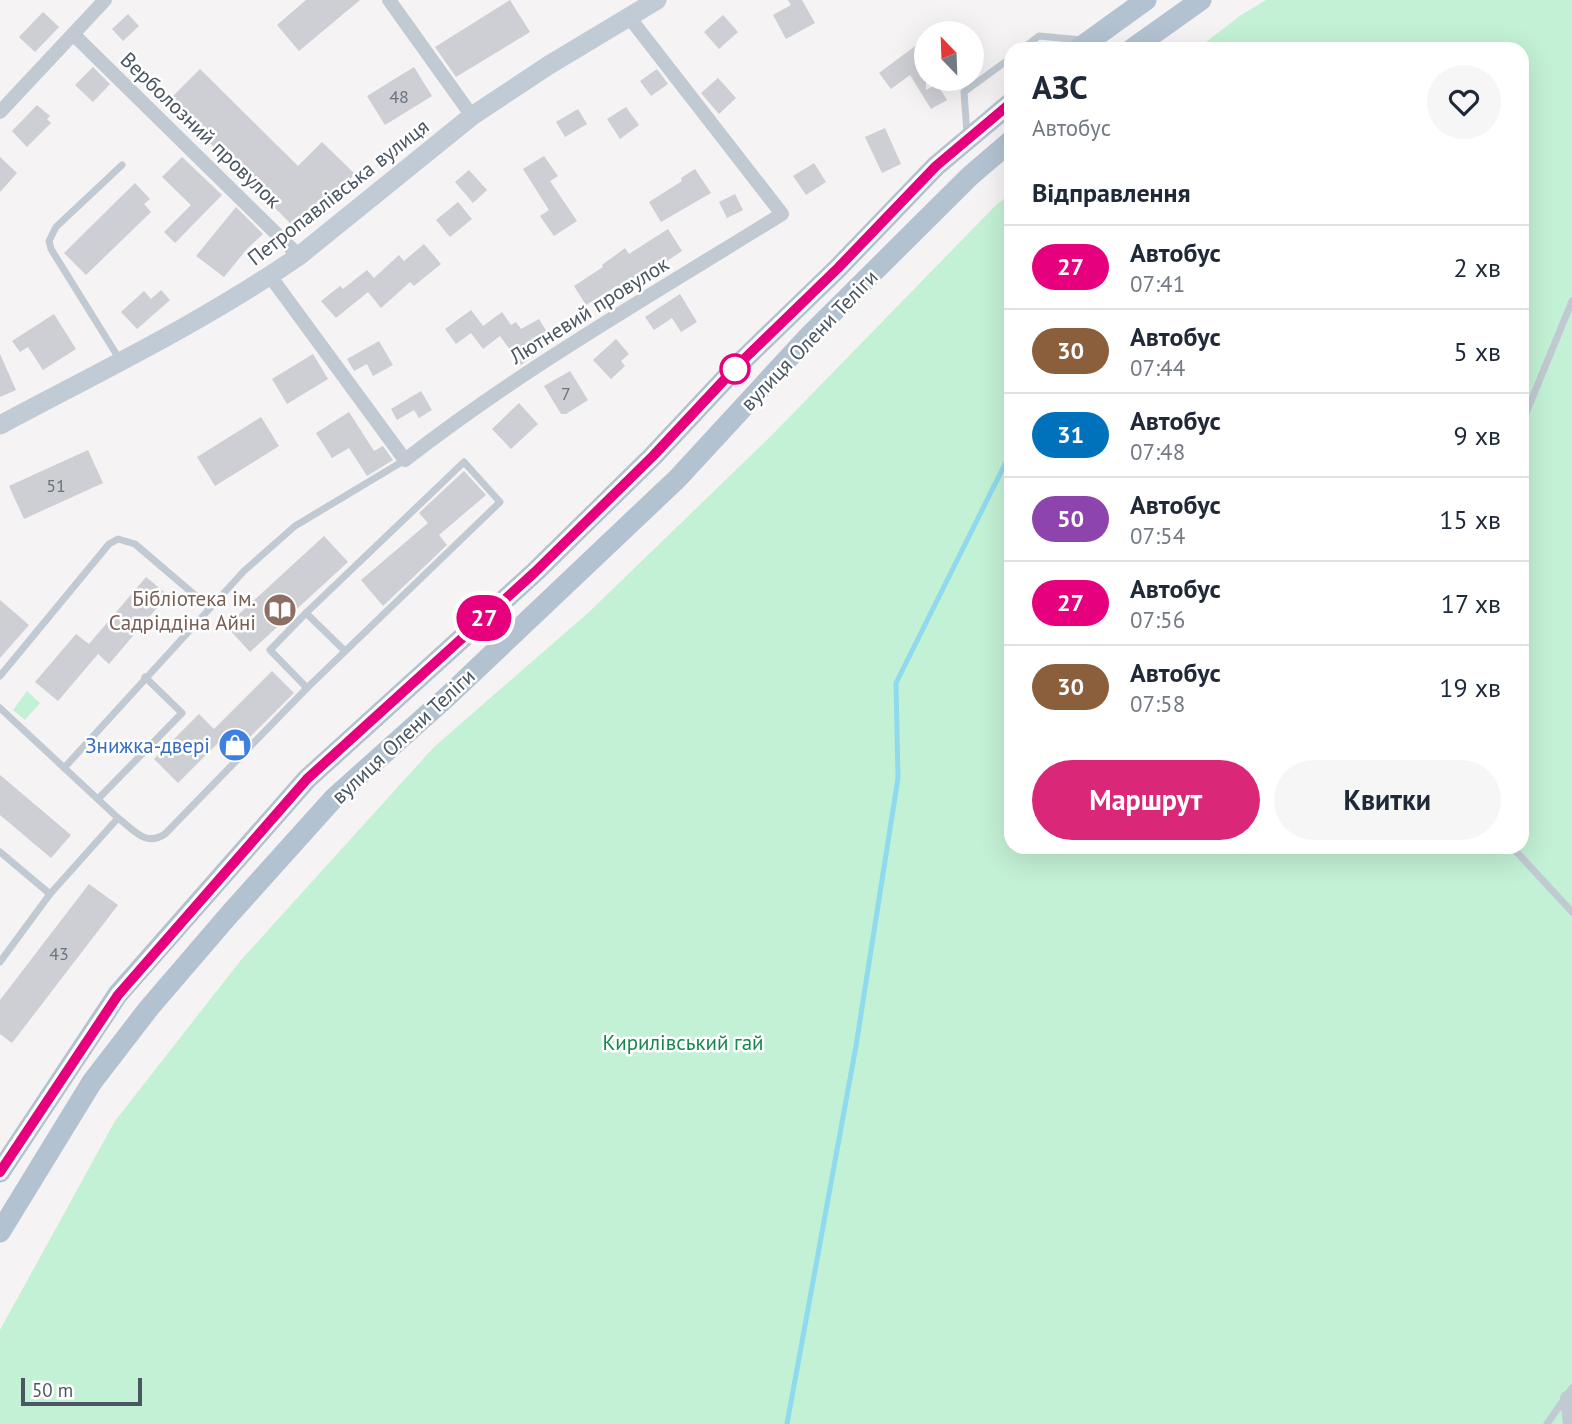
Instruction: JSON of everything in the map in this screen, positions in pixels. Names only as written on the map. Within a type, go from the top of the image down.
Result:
[{"type":"main road","points":[[1088,42],[1146,0]]},
{"type":"main road","points":[[1142,42],[1201,0]]},
{"type":"main road","name":"вулиця Олени Теліги","points":[[0,1172],[118,995],[307,779],[535,572],[653,456],[740,363],[838,268],[936,166],[1004,108]]},
{"type":"main road","name":"вулиця Олени Теліги","points":[[0,1232],[92,1083],[149,1008],[334,798],[448,696],[678,478],[807,338],[970,176],[1004,147]]},
{"type":"street","points":[[0,112],[105,0]]},
{"type":"street","points":[[389,0],[472,116]]},
{"type":"street","name":"Петропавлівська вулиця","points":[[0,425],[192,323],[270,276],[299,256],[472,116],[549,65],[657,0]]},
{"type":"street","name":"Лютневий провулок","points":[[405,460],[454,422],[530,370],[782,215],[629,18]]},
{"type":"street","name":"Верболозний провулок","points":[[73,34],[299,256]]},
{"type":"street","points":[[270,276],[405,460]]},
{"type":"street","points":[[1570,1393],[1570,1424]]},
{"type":"lane","points":[[1032,42],[1040,36],[1069,42]]},
{"type":"lane","points":[[967,138],[964,92],[1004,63]]},
{"type":"lane","points":[[120,360],[51,249],[49,241],[56,228],[122,165]]},
{"type":"lane","points":[[1529,406],[1572,300]]},
{"type":"lane","points":[[64,768],[244,571],[295,526],[405,460]]},
{"type":"lane","points":[[0,708],[118,818],[147,839],[157,839],[206,793],[307,688],[500,502],[464,462],[270,650],[307,688]]},
{"type":"lane","points":[[0,676],[109,544],[118,539],[135,544],[210,608]]},
{"type":"lane","points":[[306,613],[345,651]]},
{"type":"lane","points":[[98,799],[182,713],[145,677]]},
{"type":"lane","points":[[0,962],[50,894],[118,818]]},
{"type":"lane","points":[[0,852],[50,894]]},
{"type":"lane","points":[[1518,854],[1572,912]]},
{"type":"lane","points":[[1547,1424],[1570,1393]]},
{"type":"green space","name":"Кирилівський гай","points":[[1266,0],[1572,0],[1572,1424],[0,1424],[0,1330],[115,1121],[241,960],[434,747],[588,613],[770,437],[1004,199],[1004,854],[1529,854],[1529,42],[1206,42]]},
{"type":"green space","points":[[27,691],[40,703],[25,720],[13,710]]},
{"type":"building","points":[[306,0],[360,0],[299,51],[277,25]]},
{"type":"building","points":[[510,0],[530,32],[456,77],[435,47]]},
{"type":"building","points":[[788,0],[802,0],[815,23],[786,39],[773,15],[791,5]]},
{"type":"building","points":[[43,12],[59,27],[35,52],[19,37]]},
{"type":"building","points":[[128,14],[139,26],[123,41],[112,29]]},
{"type":"building","points":[[723,15],[738,32],[719,49],[704,32]]},
{"type":"building","points":[[914,47],[914,81],[910,75],[891,89],[879,73]]},
{"type":"building","points":[[93,67],[110,84],[93,102],[75,85]]},
{"type":"building","points":[[414,67],[432,96],[385,125],[367,96]]},
{"type":"building","points":[[200,69],[298,166],[322,142],[355,174],[298,231],[168,101]]},
{"type":"building","points":[[657,69],[668,84],[651,96],[640,81]]},
{"type":"building","points":[[718,78],[736,98],[719,114],[701,93]]},
{"type":"building","points":[[920,91],[941,91],[947,100],[931,109]]},
{"type":"building","points":[[37,105],[50,116],[47,119],[51,123],[27,147],[12,131]]},
{"type":"building","points":[[626,107],[639,125],[620,139],[607,119]]},
{"type":"building","points":[[578,109],[587,124],[565,137],[556,122]]},
{"type":"building","points":[[885,128],[901,164],[882,173],[865,137]]},
{"type":"building","points":[[544,156],[558,176],[550,181],[577,221],[554,236],[540,216],[549,210],[523,169]]},
{"type":"building","points":[[0,157],[17,173],[0,192]]},
{"type":"building","points":[[182,157],[222,195],[175,243],[164,232],[191,205],[162,177]]},
{"type":"building","points":[[814,163],[826,182],[806,195],[793,176]]},
{"type":"building","points":[[695,169],[711,193],[661,222],[649,202],[682,181],[681,178]]},
{"type":"building","points":[[469,170],[487,190],[473,203],[455,182]]},
{"type":"building","points":[[135,183],[150,199],[144,204],[151,212],[86,275],[64,253]]},
{"type":"building","points":[[735,194],[743,210],[727,218],[719,202]]},
{"type":"building","points":[[458,202],[472,219],[450,237],[436,220]]},
{"type":"building","points":[[236,207],[263,234],[224,277],[196,256]]},
{"type":"building","points":[[668,229],[682,251],[621,292],[617,286],[586,305],[574,286],[625,248],[629,254]]},
{"type":"building","points":[[424,244],[441,264],[414,286],[410,282],[381,308],[368,292],[336,318],[321,301],[340,286],[343,289],[367,270],[374,278],[399,255],[404,261]]},
{"type":"building","points":[[161,290],[170,300],[137,329],[121,312],[144,291],[151,299]]},
{"type":"building","points":[[680,294],[697,322],[681,332],[672,318],[654,330],[645,317]]},
{"type":"building","points":[[471,310],[483,326],[502,312],[511,325],[516,322],[521,329],[539,319],[550,337],[534,347],[538,353],[521,365],[500,336],[483,349],[471,333],[456,344],[445,329]]},
{"type":"building","points":[[54,314],[76,349],[43,370],[28,347],[20,352],[12,341]]},
{"type":"building","points":[[616,339],[629,354],[621,361],[625,366],[611,379],[593,360]]},
{"type":"building","points":[[379,341],[393,365],[373,376],[367,364],[354,371],[347,359]]},
{"type":"building","points":[[0,354],[16,390],[0,397]]},
{"type":"building","points":[[313,354],[328,379],[287,404],[272,379]]},
{"type":"building","points":[[570,371],[588,400],[566,414],[561,414],[544,386]]},
{"type":"building","points":[[421,391],[432,410],[419,418],[414,410],[397,420],[391,409]]},
{"type":"building","points":[[519,403],[538,424],[511,449],[492,429]]},
{"type":"building","points":[[349,412],[374,451],[383,446],[393,460],[367,476],[349,448],[332,458],[316,433]]},
{"type":"building","points":[[261,417],[279,446],[215,486],[197,457]]},
{"type":"building","points":[[88,450],[103,483],[24,519],[9,486]]},
{"type":"building","points":[[464,471],[486,495],[439,535],[447,545],[383,606],[361,580],[428,523],[419,513]]},
{"type":"building","points":[[324,536],[348,562],[250,652],[226,626]]},
{"type":"building","points":[[146,577],[168,595],[109,664],[98,654],[58,701],[35,682],[76,634],[89,644]]},
{"type":"building","points":[[0,600],[29,625],[0,658]]},
{"type":"building","points":[[272,671],[294,693],[232,755],[219,742],[178,783],[154,759],[199,714],[214,729]]},
{"type":"building","points":[[0,775],[71,835],[51,858],[0,815]]},
{"type":"building","points":[[89,884],[118,905],[12,1043],[0,1034],[0,1000]]},
{"type":"waterway","points":[[787,1424],[856,1046],[898,778],[896,683],[1004,466]]},
{"type":"bus line","name":"27","points":[[0,1172],[16,1144],[118,995],[307,779],[535,572],[653,456],[740,363],[838,268],[936,166],[1004,108]]},
{"type":"place","name":"Бібліотека ім. Садріддіна Айні","points":[[280,610]]},
{"type":"place","name":"Знижка-двері","points":[[235,745]]}]
